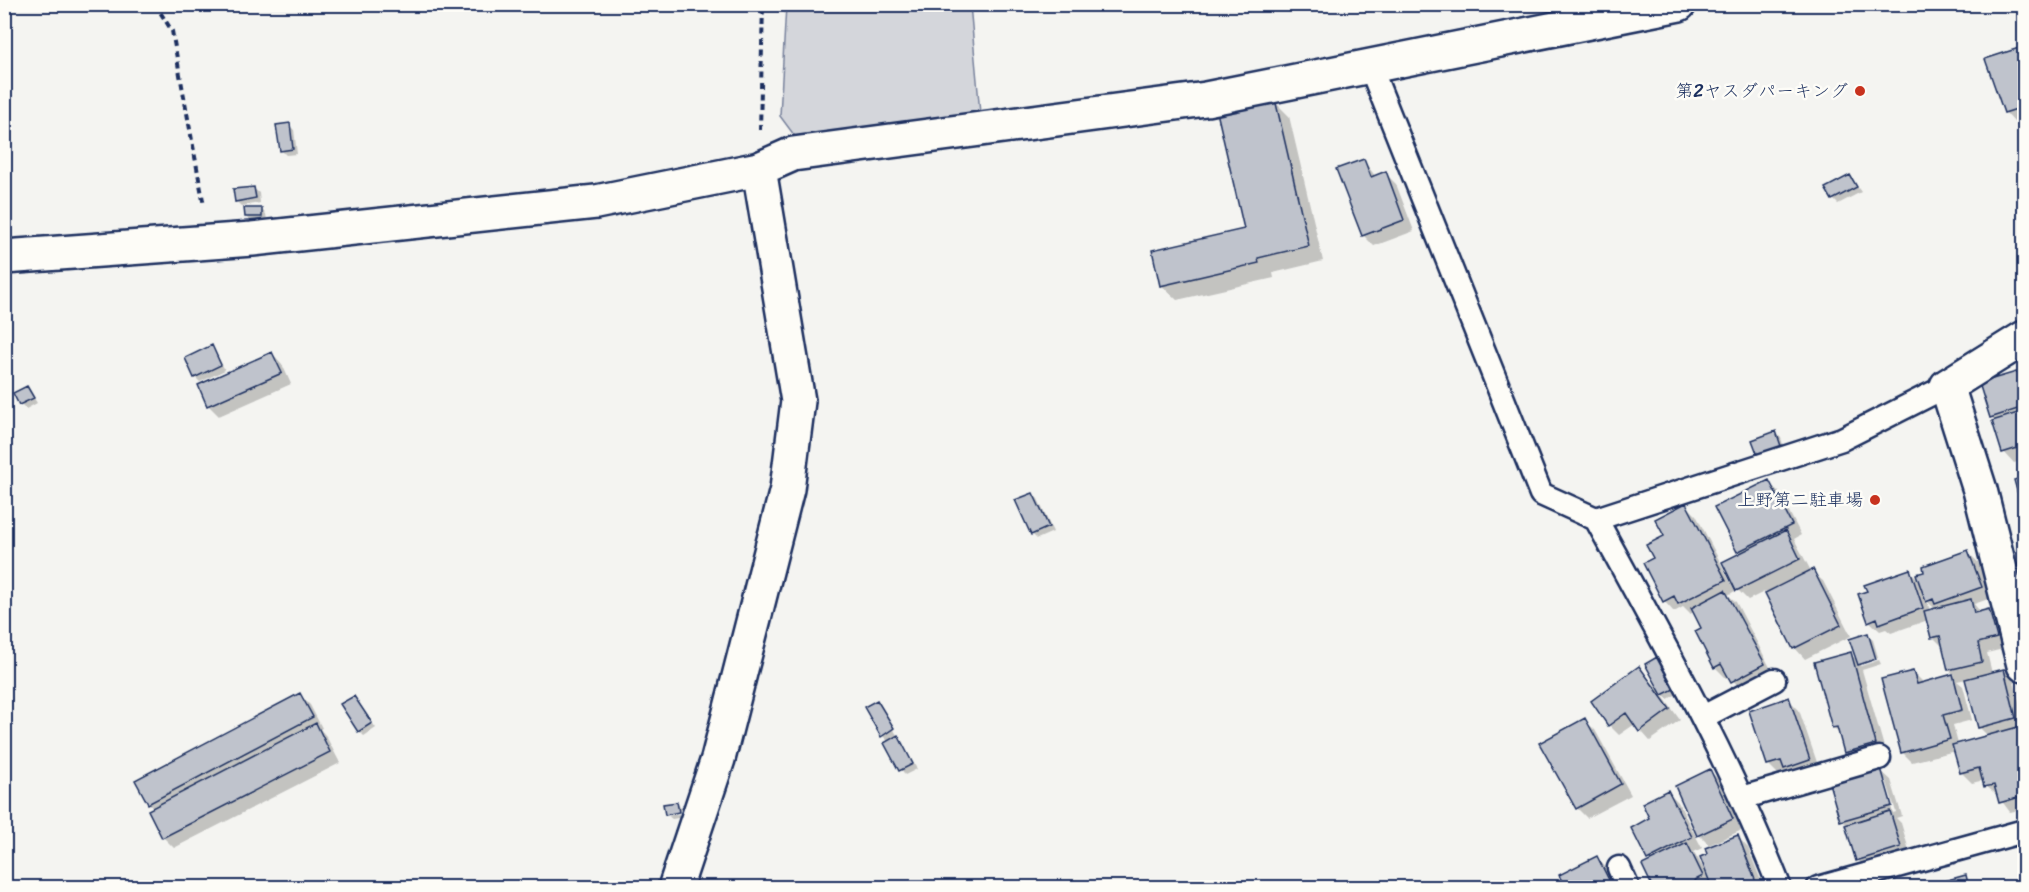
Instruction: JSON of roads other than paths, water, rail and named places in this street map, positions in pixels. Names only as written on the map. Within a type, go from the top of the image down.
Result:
[{"type":"street","points":[[4,257],[210,242],[596,202],[759,170],[793,154],[1206,99],[1679,4]]},
{"type":"street","points":[[675,888],[718,759],[787,489],[798,401],[759,170]]},
{"type":"street","points":[[2022,644],[1980,490],[1947,386],[2025,338]]},
{"type":"lane","points":[[1370,66],[1541,494],[1596,519],[1703,717],[1742,798],[1780,888]]},
{"type":"lane","points":[[1596,519],[1842,439],[1947,386]]},
{"type":"lane","points":[[1703,717],[1774,680]]},
{"type":"lane","points":[[1742,798],[1879,758]]},
{"type":"lane","points":[[1818,888],[2025,831]]},
{"type":"place","name":"第2ヤスダパーキング","points":[[1860,91]]},
{"type":"place","name":"上野第二駐車場","points":[[1875,500]]}]
